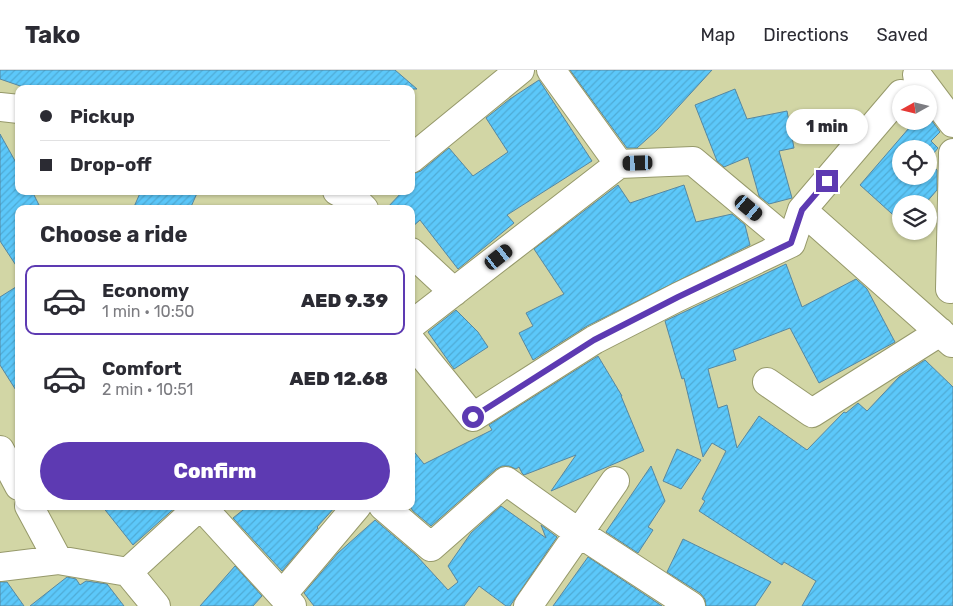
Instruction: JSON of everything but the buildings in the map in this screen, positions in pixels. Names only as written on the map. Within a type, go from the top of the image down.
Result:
[{"type":"street","points":[[415,155],[520,70]]},
{"type":"street","points":[[551,70],[619,164]]},
{"type":"street","points":[[415,345],[473,417],[594,340],[791,243],[802,210],[911,83],[953,123]]},
{"type":"street","points":[[0,107],[15,109]]},
{"type":"street","points":[[912,307],[952,288],[953,153]]},
{"type":"street","points":[[415,321],[619,164],[694,161],[791,243]]},
{"type":"street","points":[[767,382],[812,413],[946,338],[802,210]]},
{"type":"street","points":[[415,256],[454,292]]},
{"type":"street","points":[[0,450],[15,478]]},
{"type":"street","points":[[528,606],[615,481]]},
{"type":"street","points":[[388,510],[431,547],[506,482],[579,533],[691,606]]},
{"type":"street","points":[[31,510],[58,560]]},
{"type":"street","points":[[128,572],[196,510]]},
{"type":"street","points":[[204,510],[287,600],[354,510]]},
{"type":"street","points":[[0,567],[58,560],[128,572],[156,606]]},
{"type":"route","points":[[473,417],[594,340],[791,243],[802,210],[827,181]]}]
